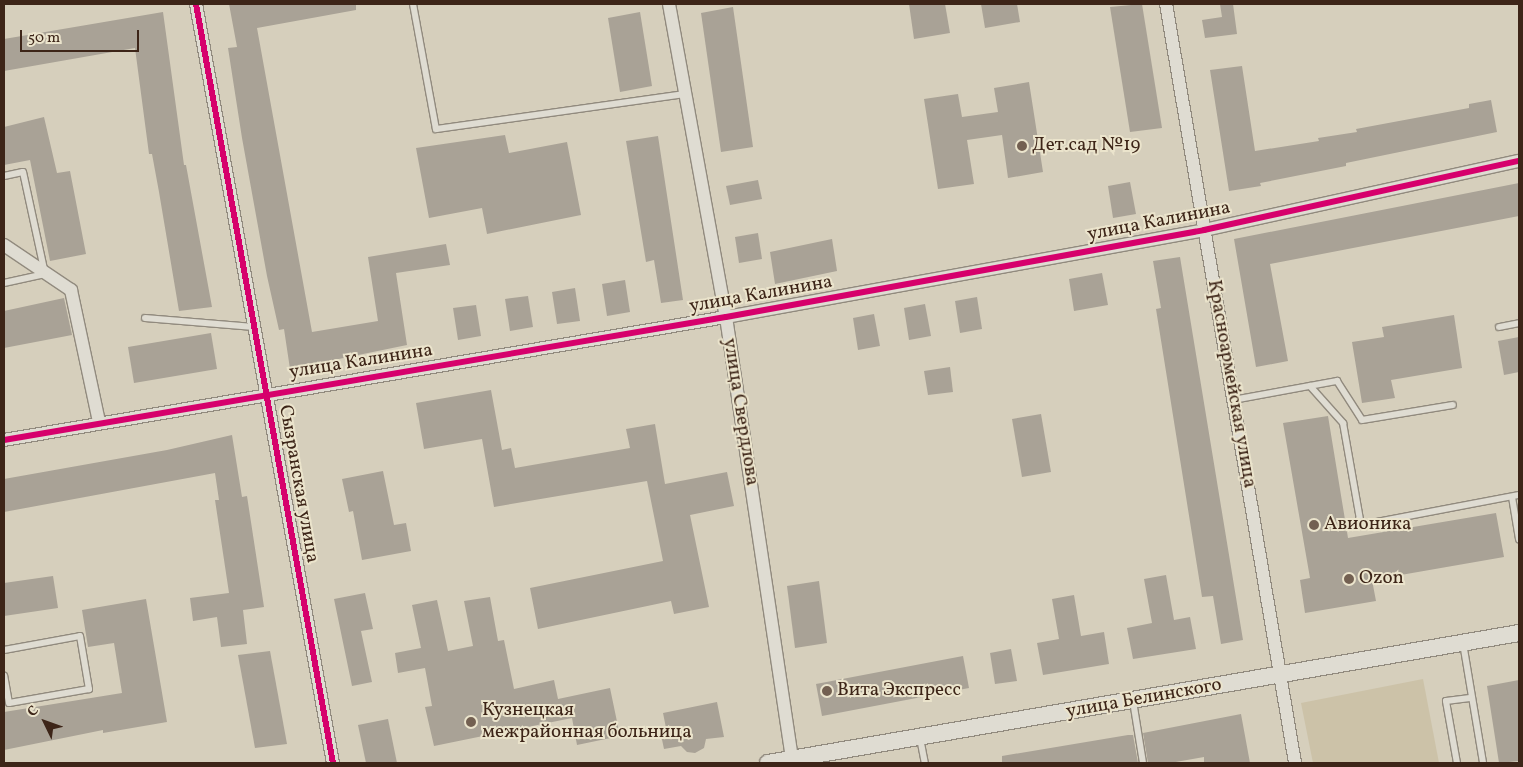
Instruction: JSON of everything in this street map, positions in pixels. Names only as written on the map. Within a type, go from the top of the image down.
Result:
[{"type":"street","name":"Сызранская улица","points":[[196,4],[332,763]]},
{"type":"street","name":"улица Свердлова","points":[[669,4],[726,316],[793,761]]},
{"type":"street","name":"Красноармейская улица","points":[[1166,4],[1296,763]]},
{"type":"street","name":"улица Калинина","points":[[4,440],[266,393],[726,316],[1204,230],[1519,160]]},
{"type":"street","points":[[4,245],[71,290],[99,422]]},
{"type":"street","name":"улица Белинского","points":[[768,763],[793,761],[920,737],[1519,633]]},
{"type":"lane","points":[[413,4],[436,129],[684,94]]},
{"type":"lane","points":[[4,176],[23,172],[45,274],[4,283]]},
{"type":"lane","points":[[145,318],[254,327]]},
{"type":"lane","points":[[1499,327],[1519,323]]},
{"type":"lane","points":[[1234,400],[1337,381],[1362,420],[1454,405]]},
{"type":"lane","points":[[1310,386],[1343,423],[1361,525],[1519,495]]},
{"type":"lane","points":[[1512,497],[1519,539]]},
{"type":"lane","points":[[4,650],[80,636],[89,689],[9,703],[4,676]]},
{"type":"lane","points":[[1462,642],[1483,763]]},
{"type":"lane","points":[[1457,763],[1446,701],[1472,698]]},
{"type":"lane","points":[[1133,701],[1143,763]]},
{"type":"lane","points":[[920,737],[925,763]]},
{"type":"shaded area","points":[[1423,679],[1439,763],[1313,763],[1301,703]]},
{"type":"building","points":[[229,4],[356,4],[356,10],[257,28],[312,332],[378,321],[368,257],[446,244],[450,265],[396,273],[407,345],[290,369],[284,329],[279,330],[267,276],[242,138],[228,48],[237,47]]},
{"type":"building","points":[[909,4],[945,4],[950,33],[914,39]]},
{"type":"building","points":[[981,4],[1017,4],[1020,22],[985,28]]},
{"type":"building","points":[[1142,4],[1162,128],[1130,132],[1110,7]]},
{"type":"building","points":[[1220,4],[1233,4],[1237,34],[1205,38],[1202,20],[1222,17]]},
{"type":"building","points":[[733,7],[753,147],[721,152],[701,13]]},
{"type":"building","points":[[163,12],[184,165],[186,165],[212,307],[179,311],[152,154],[149,154],[135,48],[4,71],[4,39]]},
{"type":"building","points":[[640,12],[652,86],[620,92],[608,18]]},
{"type":"building","points":[[1242,66],[1255,151],[1319,141],[1318,138],[1357,132],[1356,129],[1469,108],[1469,104],[1491,100],[1497,132],[1346,163],[1346,166],[1260,183],[1261,186],[1229,191],[1210,70]]},
{"type":"building","points":[[1029,82],[1043,172],[1008,178],[1002,135],[967,140],[974,184],[938,189],[924,99],[958,94],[962,117],[998,112],[994,88]]},
{"type":"building","points":[[44,117],[57,173],[70,171],[86,254],[50,261],[30,160],[4,165],[4,127]]},
{"type":"building","points":[[505,135],[509,153],[567,142],[581,215],[487,234],[482,208],[429,218],[416,148]]},
{"type":"building","points":[[658,136],[683,300],[661,303],[654,260],[646,262],[626,141]]},
{"type":"building","points":[[758,180],[762,199],[730,205],[726,186]]},
{"type":"building","points":[[1130,182],[1136,214],[1113,218],[1108,186]]},
{"type":"building","points":[[1519,183],[1519,216],[1270,264],[1288,361],[1256,367],[1234,239]]},
{"type":"building","points":[[758,233],[762,259],[739,263],[735,237]]},
{"type":"building","points":[[832,239],[837,271],[775,284],[770,252]]},
{"type":"building","points":[[1180,257],[1243,640],[1221,644],[1213,596],[1202,597],[1156,309],[1161,308],[1153,261]]},
{"type":"building","points":[[1102,273],[1108,305],[1074,311],[1069,279]]},
{"type":"building","points":[[625,280],[630,312],[607,316],[602,284]]},
{"type":"building","points":[[575,288],[580,321],[557,324],[552,292]]},
{"type":"building","points":[[528,296],[533,327],[510,331],[505,299]]},
{"type":"building","points":[[977,297],[982,329],[960,333],[955,301]]},
{"type":"building","points":[[64,298],[72,335],[4,348],[4,311]]},
{"type":"building","points":[[925,304],[931,336],[909,340],[904,308]]},
{"type":"building","points":[[476,305],[481,336],[458,340],[453,308]]},
{"type":"building","points":[[874,314],[880,346],[858,350],[853,318]]},
{"type":"building","points":[[1454,315],[1462,368],[1391,380],[1395,398],[1362,403],[1352,342],[1384,337],[1382,327]]},
{"type":"building","points":[[211,333],[217,369],[134,383],[128,347]]},
{"type":"building","points":[[1519,337],[1519,372],[1504,375],[1498,341]]},
{"type":"building","points":[[950,367],[953,392],[928,395],[924,371]]},
{"type":"building","points":[[491,390],[502,450],[511,448],[515,468],[630,448],[626,429],[655,424],[665,484],[727,472],[734,506],[690,515],[709,607],[674,614],[671,601],[538,629],[530,588],[663,561],[647,481],[494,507],[482,439],[424,449],[416,403]]},
{"type":"building","points":[[1041,414],[1051,472],[1022,477],[1012,419]]},
{"type":"building","points":[[1328,416],[1348,538],[1496,513],[1504,557],[1372,580],[1376,601],[1305,613],[1300,580],[1310,578],[1283,423]]},
{"type":"building","points":[[232,435],[242,497],[247,496],[264,607],[243,610],[247,644],[221,647],[217,617],[193,621],[190,598],[229,593],[215,500],[219,500],[215,473],[4,512],[4,479],[167,450]]},
{"type":"building","points":[[383,471],[394,525],[406,523],[411,551],[362,560],[353,511],[349,512],[342,479]]},
{"type":"building","points":[[1166,575],[1174,620],[1190,617],[1196,649],[1133,659],[1127,628],[1152,623],[1144,579]]},
{"type":"building","points":[[53,576],[58,608],[4,616],[4,583]]},
{"type":"building","points":[[819,581],[827,643],[795,648],[787,586]]},
{"type":"building","points":[[365,593],[373,629],[361,631],[372,682],[352,686],[334,599]]},
{"type":"building","points":[[1074,595],[1081,636],[1104,632],[1109,664],[1043,675],[1037,643],[1059,639],[1052,599]]},
{"type":"building","points":[[490,597],[498,641],[504,640],[514,689],[554,680],[558,699],[610,688],[620,736],[577,745],[572,718],[434,746],[425,707],[432,706],[425,668],[398,673],[395,653],[421,648],[412,605],[437,600],[448,651],[473,646],[464,601]]},
{"type":"building","points":[[146,599],[167,722],[103,733],[103,730],[4,750],[4,712],[122,693],[114,643],[88,647],[82,610]]},
{"type":"building","points":[[1011,649],[1017,681],[995,684],[990,653]]},
{"type":"building","points":[[270,651],[287,744],[255,748],[238,655]]},
{"type":"building","points":[[963,656],[969,688],[822,716],[816,684]]},
{"type":"building","points":[[1519,680],[1519,761],[1499,763],[1487,686]]},
{"type":"building","points":[[717,702],[724,737],[706,739],[704,748],[695,753],[687,752],[681,746],[664,749],[660,730],[666,728],[663,713]]},
{"type":"building","points":[[1241,714],[1250,763],[1204,763],[1204,757],[1170,763],[1148,763],[1143,733]]},
{"type":"building","points":[[388,719],[397,763],[366,763],[358,725]]},
{"type":"building","points":[[1133,735],[1138,763],[1002,763],[1002,756]]},
{"type":"cycle path","points":[[196,4],[333,763]]},
{"type":"cycle path","points":[[4,440],[726,317],[1204,230],[1519,161]]},
{"type":"place","name":"Дет.сад №19","points":[[1022,146]]},
{"type":"place","name":"Авионика","points":[[1314,525]]},
{"type":"place","name":"Ozon","points":[[1349,579]]},
{"type":"place","name":"Вита Экспресс","points":[[827,691]]},
{"type":"place","name":"Кузнецкая межрайонная больница","points":[[471,722]]}]
